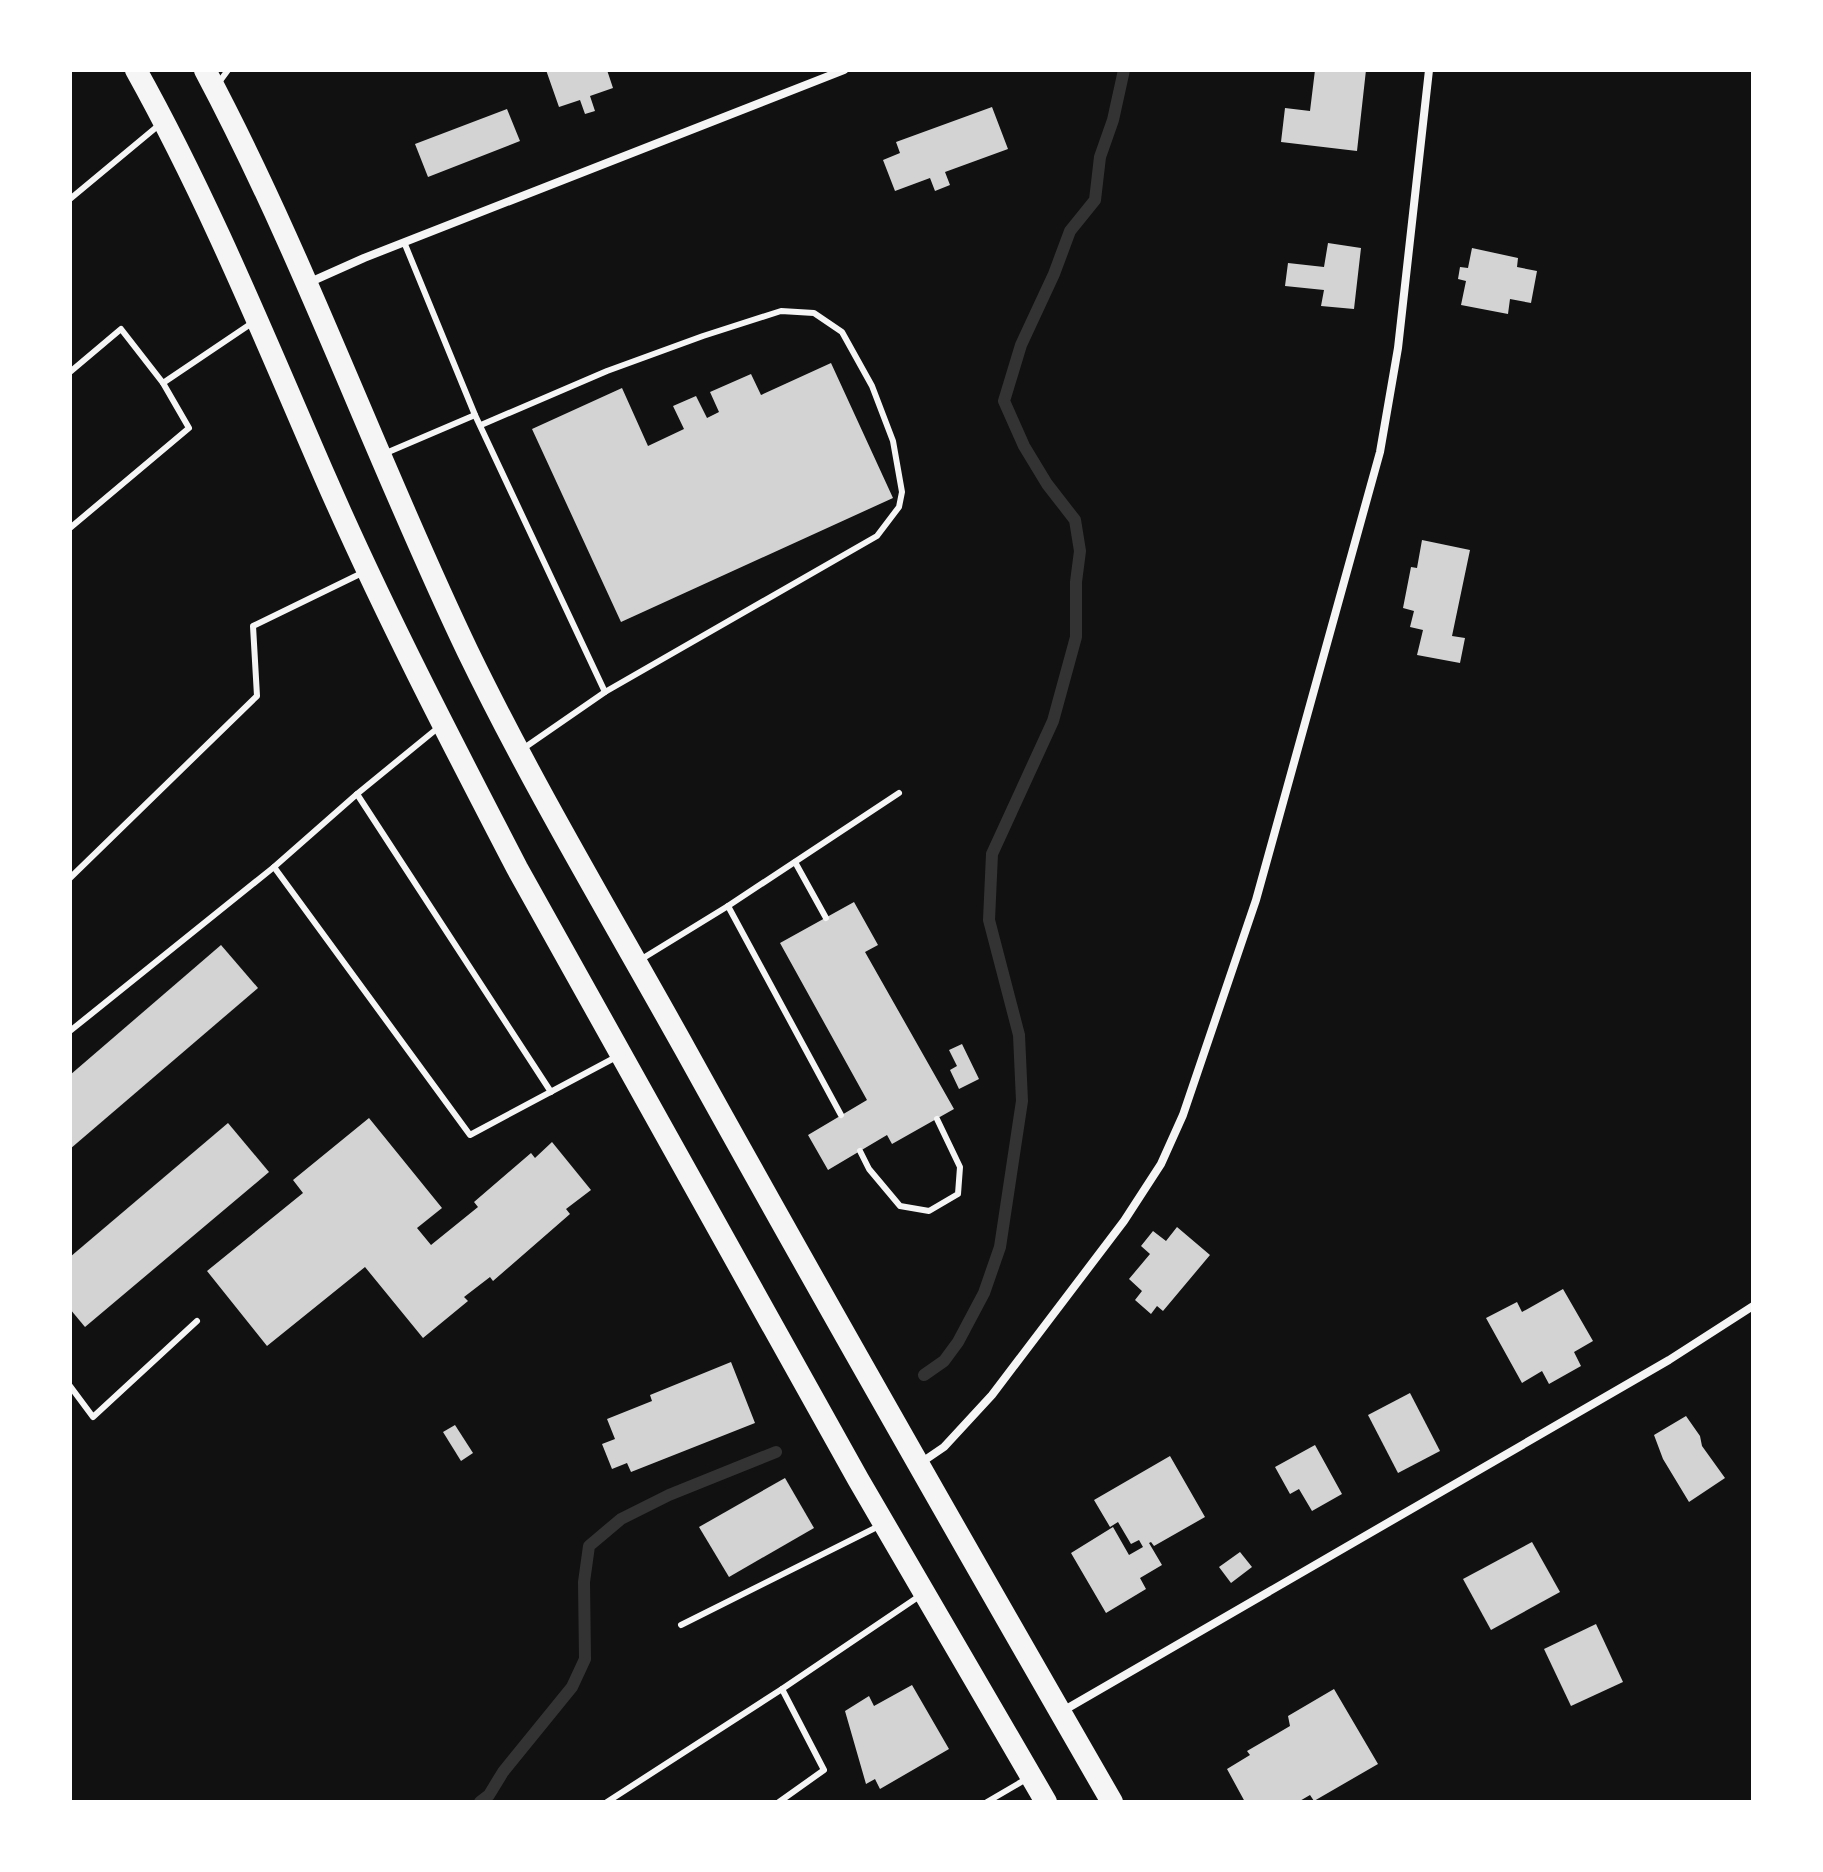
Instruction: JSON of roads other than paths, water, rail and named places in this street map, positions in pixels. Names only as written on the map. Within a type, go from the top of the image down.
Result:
[{"type":"highway","points":[[136,70],[164,121],[258,319],[326,478],[442,725],[517,868],[884,1523],[1046,1802]]},
{"type":"highway","points":[[216,76],[379,456],[469,655],[519,751],[917,1465],[1112,1802]]},
{"type":"street","points":[[307,283],[844,70]]},
{"type":"street","points":[[917,1465],[944,1447],[992,1395],[1144,1193],[1183,1115],[1256,900],[1380,452],[1398,348],[1429,70]]},
{"type":"street","points":[[1060,1712],[1669,1360],[1753,1306]]},
{"type":"lane","points":[[70,199],[164,121]]},
{"type":"lane","points":[[404,242],[475,415],[605,692]]},
{"type":"lane","points":[[481,425],[607,371],[703,336],[781,311],[814,313],[842,332],[872,386],[893,441],[902,492],[899,507],[877,536],[605,692],[519,751]]},
{"type":"lane","points":[[163,383],[258,319]]},
{"type":"lane","points":[[70,372],[121,329],[163,383],[189,428],[70,528]]},
{"type":"lane","points":[[379,456],[475,415]]},
{"type":"lane","points":[[70,878],[257,696],[253,626],[368,570]]},
{"type":"lane","points":[[70,1031],[274,867],[442,725]]},
{"type":"lane","points":[[636,962],[728,906],[899,793]]},
{"type":"lane","points":[[357,794],[551,1092]]},
{"type":"lane","points":[[795,862],[826,918]]},
{"type":"lane","points":[[274,867],[470,1135],[621,1054]]},
{"type":"lane","points":[[728,906],[841,1115]]},
{"type":"lane","points":[[860,1151],[869,1169],[900,1206],[929,1211],[958,1194],[960,1167],[937,1119]]},
{"type":"lane","points":[[70,1386],[93,1417],[197,1321]]},
{"type":"lane","points":[[681,1625],[884,1523]]},
{"type":"lane","points":[[607,1802],[924,1593]]},
{"type":"lane","points":[[779,1802],[824,1770],[782,1689]]},
{"type":"lane","points":[[987,1802],[1031,1776]]},
{"type":"waterway","points":[[924,1375],[944,1361],[958,1342],[984,1293],[1000,1247],[1022,1101],[1019,1035],[989,920],[992,854],[1053,721],[1076,637],[1076,582],[1080,551],[1075,520],[1047,484],[1024,446],[1004,401],[1021,345],[1070,231],[1095,200],[1100,157],[1113,120],[1124,70]]},
{"type":"waterway","points":[[480,1802],[489,1795],[503,1772],[572,1687],[585,1659],[584,1582],[589,1546],[621,1519],[669,1495],[776,1452]]}]
